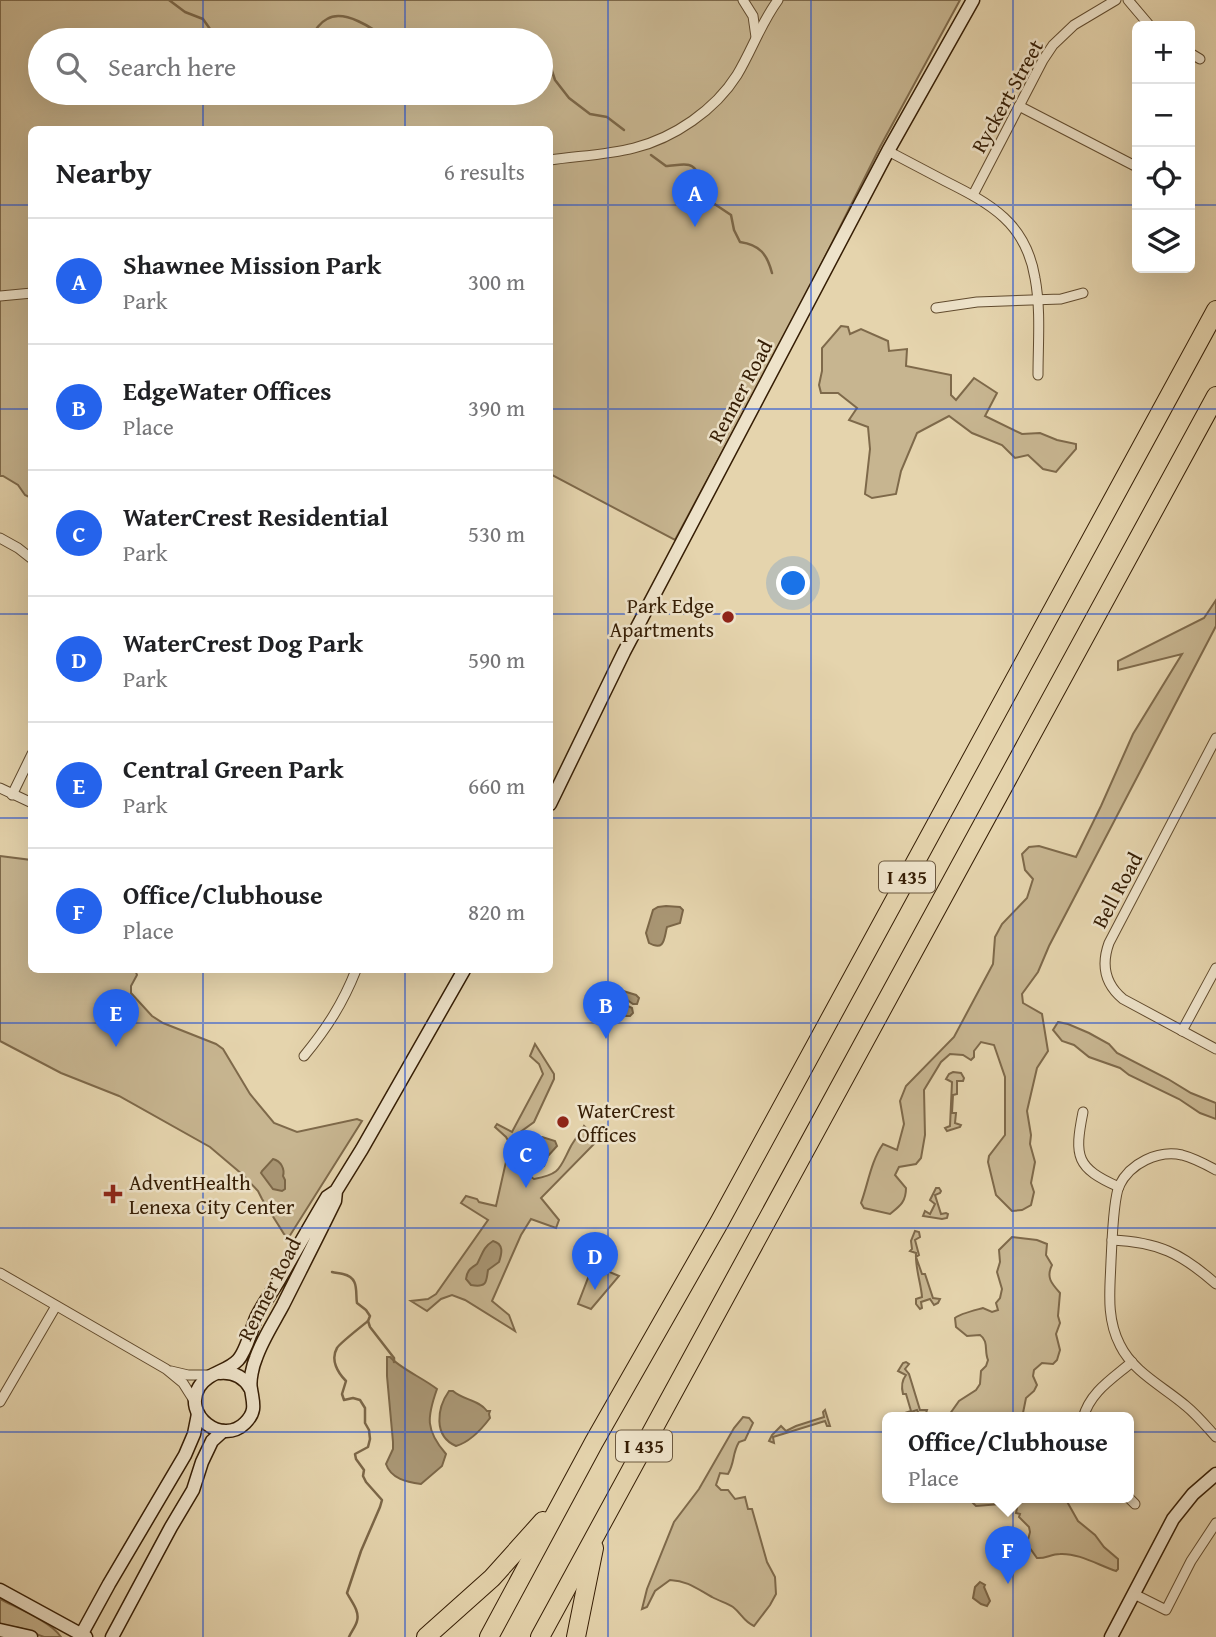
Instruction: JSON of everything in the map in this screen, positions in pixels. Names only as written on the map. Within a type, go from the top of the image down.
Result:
[{"type":"highway","name":"I 435","points":[[489,1637],[720,1221],[1216,310]]},
{"type":"highway","name":"I 435","points":[[540,1637],[1216,396]]},
{"type":"highway","points":[[426,1637],[492,1578],[565,1497]]},
{"type":"highway","points":[[576,1637],[596,1534]]},
{"type":"main road","name":"Renner Road","points":[[553,798],[624,652],[888,151],[973,0]]},
{"type":"main road","name":"Renner Road","points":[[112,1637],[193,1490],[212,1441],[223,1431],[232,1431],[243,1426],[250,1417],[254,1406],[250,1388],[253,1365],[258,1353],[335,1201],[336,1191],[462,973]]},
{"type":"main road","name":"Renner Road","points":[[82,1636],[109,1584],[185,1455],[194,1433],[197,1409],[195,1398],[199,1387],[239,1359],[257,1316],[327,1197],[336,1191]]},
{"type":"main road","points":[[216,1374],[230,1372],[240,1376],[250,1388]]},
{"type":"main road","points":[[197,1409],[201,1420],[210,1427],[223,1431]]},
{"type":"main road","points":[[1111,1637],[1173,1519],[1193,1494],[1216,1474]]},
{"type":"main road","points":[[0,1590],[82,1636]]},
{"type":"main road","points":[[122,1618],[126,1637]]},
{"type":"main road","points":[[0,1630],[31,1637]]},
{"type":"street","points":[[743,0],[753,16],[756,37]]},
{"type":"street","points":[[553,160],[648,144],[690,122],[724,91],[736,76],[778,0]]},
{"type":"street","name":"Ryckert Street","points":[[973,195],[1053,45],[1074,25],[1116,0]]},
{"type":"street","points":[[1128,0],[1146,21]]},
{"type":"street","points":[[1195,56],[1200,59]]},
{"type":"street","points":[[1019,106],[1132,164]]},
{"type":"street","points":[[888,151],[997,210],[1021,240],[1035,276],[1038,301],[1038,375]]},
{"type":"street","points":[[0,296],[28,293]]},
{"type":"street","points":[[936,307],[976,302],[1061,299],[1083,293]]},
{"type":"street","points":[[0,538],[28,556]]},
{"type":"street","name":"Bell Road","points":[[1216,738],[1109,943],[1104,962],[1107,976],[1116,992],[1136,1006],[1216,1049]]},
{"type":"street","points":[[12,794],[28,762]]},
{"type":"street","points":[[0,789],[28,801]]},
{"type":"street","points":[[1182,1031],[1216,968]]},
{"type":"street","points":[[304,1056],[342,1002],[355,973]]},
{"type":"street","points":[[1083,1112],[1078,1145],[1082,1162],[1091,1172],[1119,1187]]},
{"type":"street","points":[[1216,1170],[1190,1157],[1163,1154],[1137,1165],[1125,1178],[1119,1187],[1112,1240],[1110,1316],[1115,1335],[1132,1362],[1189,1409],[1216,1437]]},
{"type":"street","points":[[1112,1240],[1140,1242],[1163,1248],[1193,1264],[1216,1284]]},
{"type":"street","points":[[0,1273],[166,1369],[183,1383],[197,1409]]},
{"type":"street","points":[[0,1402],[56,1306]]},
{"type":"street","points":[[1085,1412],[1096,1392],[1132,1362]]},
{"type":"street","points":[[166,1369],[188,1375],[216,1374]]},
{"type":"street","points":[[1134,1594],[1166,1610],[1191,1561],[1216,1523]]},
{"type":"shaded area","points":[[0,0],[960,0],[880,147],[800,307],[675,540],[553,476],[553,126],[28,126],[28,496],[18,485],[0,476]]},
{"type":"shaded area","points":[[841,326],[848,327],[850,334],[861,329],[888,341],[889,351],[907,349],[906,366],[951,375],[951,395],[956,400],[974,378],[997,393],[985,416],[1022,434],[1040,433],[1076,444],[1076,449],[1056,472],[1043,469],[1028,455],[1015,458],[1002,445],[972,433],[949,416],[917,433],[901,471],[896,494],[872,498],[865,494],[870,449],[868,427],[849,420],[857,408],[838,393],[821,393],[819,385],[822,348]]},
{"type":"shaded area","points":[[1216,600],[1216,626],[1049,946],[1038,972],[1022,994],[1023,1003],[1042,1014],[1048,1051],[1037,1068],[1027,1111],[1030,1144],[1035,1162],[1031,1205],[1012,1211],[996,1195],[988,1162],[989,1156],[1005,1135],[1005,1077],[994,1045],[981,1042],[971,1060],[963,1055],[950,1054],[941,1062],[924,1090],[925,1135],[921,1158],[916,1164],[899,1167],[895,1175],[906,1188],[902,1203],[890,1214],[864,1208],[861,1203],[879,1151],[883,1144],[897,1150],[904,1124],[900,1101],[906,1086],[954,1037],[993,964],[995,937],[1002,924],[1027,898],[1033,879],[1025,870],[1022,854],[1029,847],[1039,846],[1076,857],[1133,734],[1182,654],[1118,670],[1118,661],[1204,618]]},
{"type":"shaded area","points":[[0,856],[28,860],[28,973],[136,973],[131,993],[152,1016],[223,1049],[250,1094],[274,1123],[297,1132],[357,1119],[362,1121],[289,1237],[284,1234],[258,1191],[210,1147],[119,1096],[61,1073],[0,1041]]},
{"type":"shaded area","points":[[666,906],[680,907],[683,910],[680,923],[667,927],[661,945],[654,945],[649,943],[646,933],[653,910]]},
{"type":"shaded area","points":[[620,990],[639,998],[637,1004],[633,1004],[623,997],[618,998],[618,1007],[632,1008],[633,1013],[630,1016],[609,1012],[606,1008],[606,1004]]},
{"type":"shaded area","points":[[1058,1022],[1089,1033],[1109,1044],[1117,1053],[1191,1093],[1216,1103],[1216,1119],[1200,1113],[1120,1068],[1089,1057],[1074,1045],[1062,1041],[1053,1030]]},
{"type":"shaded area","points":[[535,1044],[554,1074],[554,1079],[534,1122],[519,1133],[514,1145],[517,1167],[534,1179],[549,1175],[561,1165],[584,1126],[592,1134],[600,1135],[541,1198],[559,1220],[556,1228],[531,1219],[521,1235],[492,1301],[509,1315],[515,1331],[465,1300],[452,1295],[441,1299],[427,1311],[411,1301],[428,1299],[436,1294],[488,1220],[461,1203],[466,1196],[496,1206],[510,1144],[495,1127],[497,1124],[512,1132],[543,1074],[539,1064],[530,1056]]},
{"type":"shaded area","points":[[953,1072],[961,1073],[964,1078],[963,1081],[957,1081],[957,1094],[953,1095],[952,1113],[956,1113],[955,1123],[961,1125],[947,1131],[945,1128],[950,1126],[952,1082],[946,1079]]},
{"type":"shaded area","points":[[542,1137],[555,1141],[557,1146],[544,1166],[538,1167],[526,1159],[525,1154],[535,1148],[536,1140]]},
{"type":"shaded area","points":[[273,1159],[283,1168],[285,1189],[282,1191],[273,1189],[261,1173]]},
{"type":"shaded area","points":[[936,1188],[941,1191],[935,1195],[941,1214],[948,1214],[947,1218],[923,1216],[925,1211],[930,1214],[935,1204],[930,1200]]},
{"type":"shaded area","points":[[915,1231],[919,1232],[920,1237],[915,1240],[919,1255],[916,1257],[916,1253],[910,1251],[911,1241]]},
{"type":"shaded area","points":[[1012,1237],[1047,1244],[1046,1255],[1052,1265],[1050,1280],[1060,1293],[1060,1323],[1056,1334],[1060,1350],[1053,1364],[1042,1363],[1034,1370],[1033,1376],[1037,1385],[1026,1398],[1023,1412],[951,1412],[959,1401],[976,1390],[980,1384],[981,1371],[988,1360],[983,1337],[967,1336],[956,1327],[955,1318],[983,1308],[992,1312],[998,1310],[996,1303],[1002,1289],[997,1272],[999,1250]]},
{"type":"shaded area","points":[[493,1241],[501,1247],[499,1262],[488,1270],[483,1284],[471,1285],[466,1279],[467,1273]]},
{"type":"shaded area","points":[[916,1257],[933,1298],[940,1299],[934,1305],[930,1299],[921,1302],[920,1309],[916,1304],[916,1299],[922,1297]]},
{"type":"shaded area","points":[[593,1265],[619,1276],[591,1309],[578,1304]]},
{"type":"shaded area","points":[[387,1357],[437,1389],[430,1423],[434,1438],[446,1454],[442,1466],[421,1484],[396,1476],[386,1464],[393,1449]]},
{"type":"shaded area","points":[[903,1363],[909,1364],[905,1369],[920,1410],[927,1410],[926,1412],[908,1412],[911,1411],[906,1394],[902,1391],[906,1375],[898,1371]]},
{"type":"shaded area","points":[[449,1391],[490,1411],[490,1418],[479,1431],[466,1442],[456,1446],[444,1436],[439,1421],[442,1405]]},
{"type":"shaded area","points":[[825,1410],[830,1426],[827,1426],[825,1421],[773,1437],[774,1443],[769,1441],[781,1426],[786,1431],[824,1417]]},
{"type":"shaded area","points":[[743,1417],[749,1418],[753,1423],[745,1440],[737,1446],[728,1474],[720,1473],[716,1485],[721,1490],[728,1490],[735,1499],[745,1497],[748,1509],[752,1509],[767,1562],[775,1577],[776,1594],[754,1626],[731,1606],[677,1581],[670,1580],[655,1591],[647,1607],[642,1609],[647,1589],[674,1522],[699,1489]]},
{"type":"shaded area","points":[[973,1503],[1068,1503],[1078,1521],[1118,1559],[1118,1569],[1116,1571],[1067,1554],[1037,1558],[1027,1544],[1029,1527],[1019,1517],[1020,1514],[1016,1513],[1017,1508],[1001,1504],[976,1506]]},
{"type":"shaded area","points":[[980,1582],[985,1585],[990,1601],[987,1606],[973,1598],[975,1587]]},
{"type":"shaded area","points":[[0,1599],[42,1621],[61,1637],[44,1637],[20,1628],[0,1625]]},
{"type":"waterway","points":[[169,0],[185,12],[203,19],[209,28]]},
{"type":"waterway","points":[[316,28],[324,21],[342,16],[371,28]]},
{"type":"waterway","points":[[553,74],[569,98],[590,114],[607,117],[624,130]]},
{"type":"waterway","points":[[651,155],[666,166],[684,164],[693,167],[699,178],[701,195],[731,215],[740,242],[753,245],[762,252],[772,273]]},
{"type":"waterway","points":[[332,1272],[352,1279],[356,1286],[357,1303],[370,1316],[370,1327],[394,1358],[394,1362]]},
{"type":"waterway","points":[[349,1637],[358,1617],[347,1593],[382,1500],[366,1482],[364,1470],[355,1454],[368,1447],[370,1439],[365,1423],[365,1408],[360,1400],[344,1400],[342,1394],[346,1381],[338,1370],[334,1357],[339,1346],[368,1321]]},
{"type":"place","name":"Shawnee Mission Park","points":[[695,227]]},
{"type":"place","name":"Park Edge Apartments","points":[[728,617]]},
{"type":"place","name":"EdgeWater Offices","points":[[606,1039]]},
{"type":"place","name":"Central Green Park","points":[[116,1047]]},
{"type":"place","name":"WaterCrest Offices","points":[[563,1122]]},
{"type":"place","name":"WaterCrest Residential","points":[[526,1188]]},
{"type":"place","name":"AdventHealth Lenexa City Center","points":[[113,1194]]},
{"type":"place","name":"WaterCrest Dog Park","points":[[595,1290]]},
{"type":"place","name":"Office/Clubhouse","points":[[1008,1584]]}]
